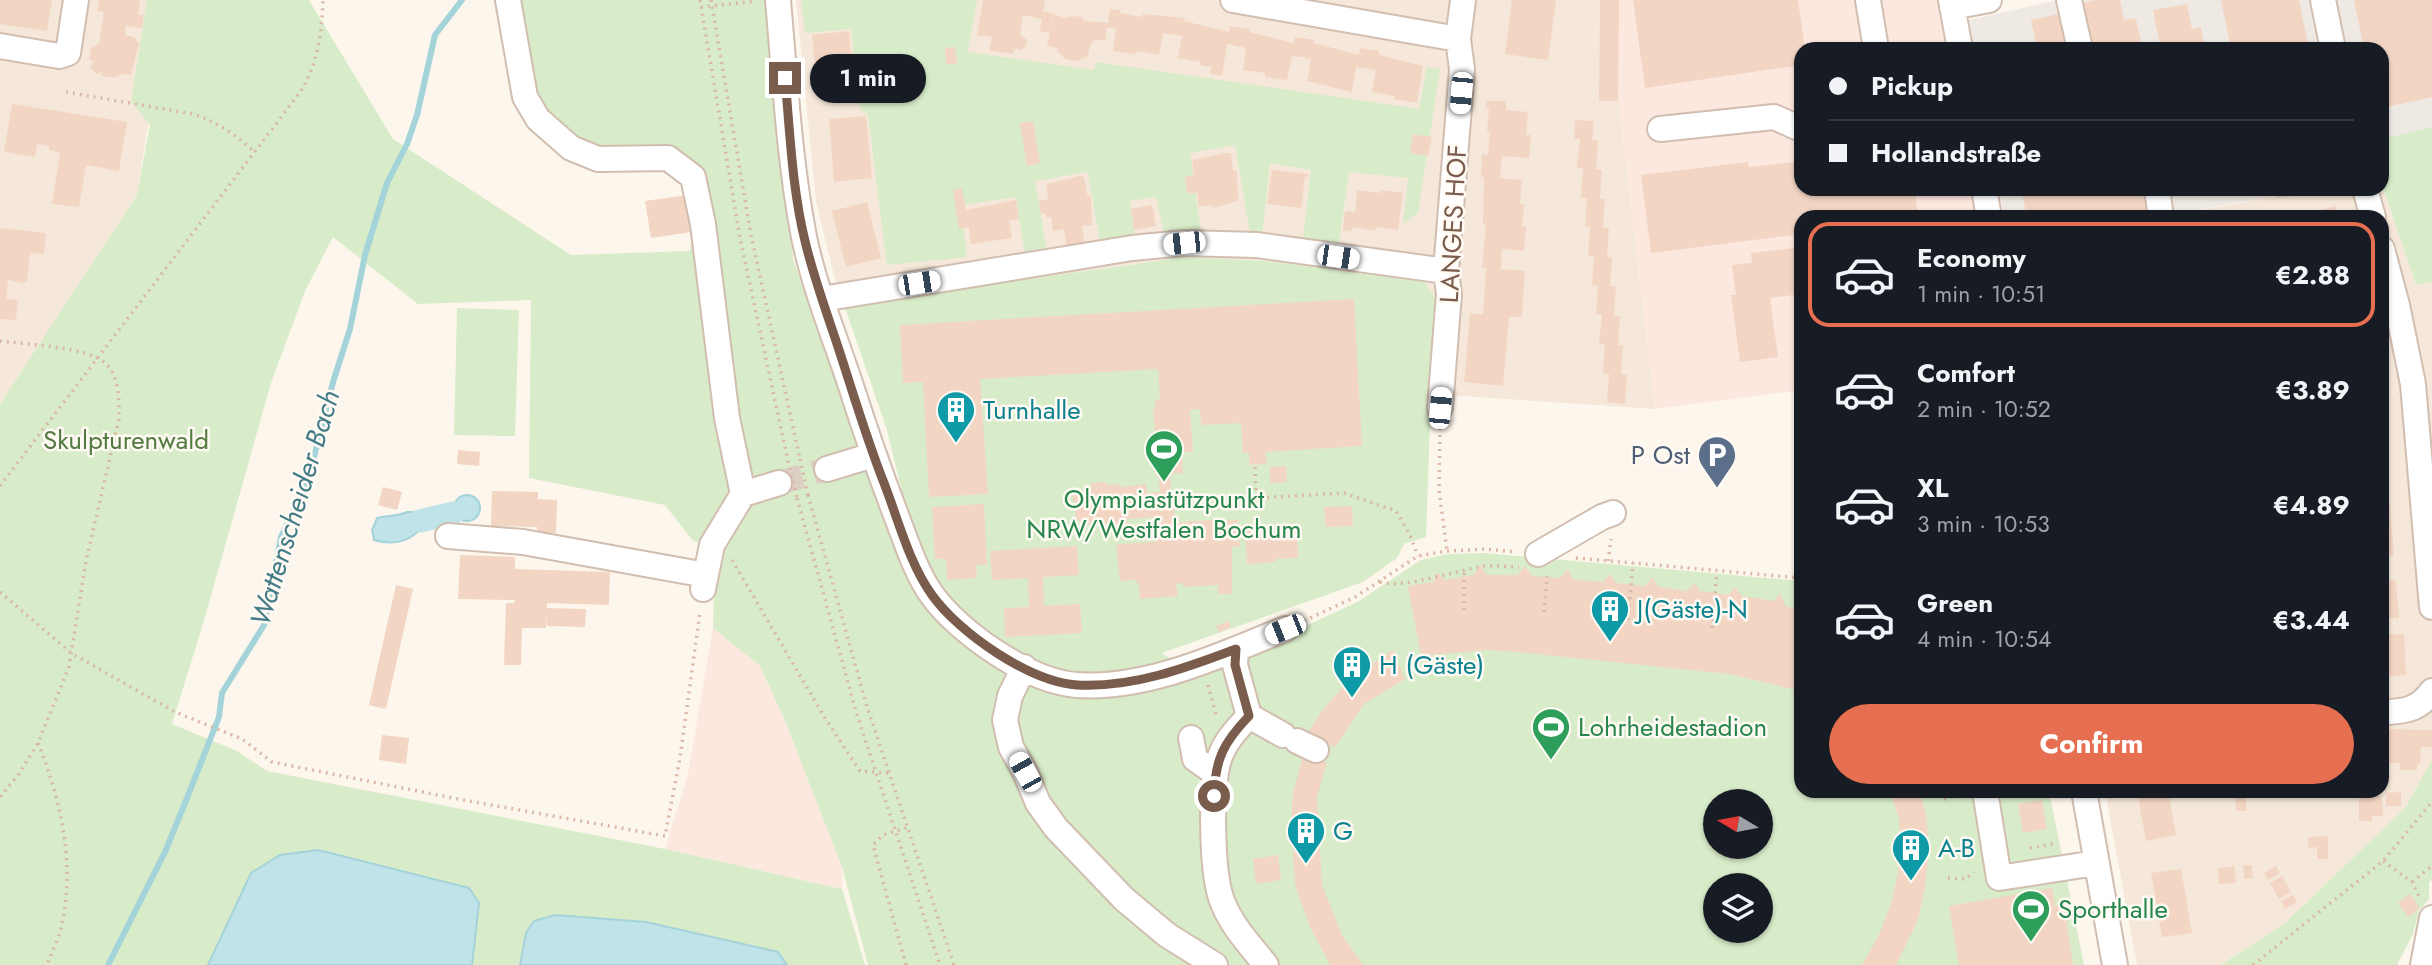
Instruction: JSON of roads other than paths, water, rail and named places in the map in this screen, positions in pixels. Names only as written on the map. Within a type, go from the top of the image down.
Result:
[{"type":"street","points":[[0,46],[59,56],[68,53],[76,0]]},
{"type":"street","points":[[448,536],[523,542],[704,583],[712,545],[743,494],[727,418],[703,224],[693,177],[668,158],[598,159],[571,148],[538,119],[525,97],[508,0]]},
{"type":"street","points":[[778,0],[795,183],[804,239],[873,455],[911,555],[931,594],[972,636],[1048,679],[1076,685],[1117,683],[1182,669],[1285,629]]},
{"type":"street","points":[[1233,0],[1458,39]]},
{"type":"street","name":"LANGES HOF","points":[[1440,408],[1449,293],[1446,271],[1462,69],[1458,39],[1463,0]]},
{"type":"street","points":[[1868,0],[1875,42]]},
{"type":"street","points":[[1959,42],[1952,4],[1989,0]]},
{"type":"street","points":[[2069,0],[2078,42]]},
{"type":"street","points":[[2323,0],[2332,42]]},
{"type":"street","points":[[1660,129],[1774,117],[1794,126]]},
{"type":"street","points":[[822,299],[1132,248],[1184,243],[1257,245],[1446,271]]},
{"type":"street","points":[[2389,275],[2413,384],[2432,607]]},
{"type":"street","points":[[827,469],[873,455]]},
{"type":"street","points":[[743,494],[788,480]]},
{"type":"street","points":[[1531,561],[1602,517],[1613,513]]},
{"type":"street","points":[[1236,649],[1235,665],[1249,716],[1298,742]]},
{"type":"street","points":[[1024,667],[1010,696],[1005,720],[1011,747],[1038,803],[1056,828],[1124,899],[1167,935],[1215,965]]},
{"type":"street","points":[[2389,712],[2407,712],[2420,704],[2432,691]]},
{"type":"street","points":[[1249,716],[1230,737],[1215,772],[1216,859],[1221,898],[1237,930],[1266,965]]},
{"type":"street","points":[[1191,738],[1195,759],[1215,772]]},
{"type":"street","points":[[1986,798],[1999,878],[2096,863]]},
{"type":"street","points":[[2085,798],[2115,965]]},
{"type":"street","points":[[2423,965],[2431,920]]},
{"type":"water","points":[[467,495],[477,498],[480,508],[477,518],[467,521],[457,518],[454,508],[457,498]]},
{"type":"water","points":[[413,512],[419,518],[420,529],[416,534],[399,542],[374,540],[372,530],[377,518]]},
{"type":"water","points":[[318,850],[469,888],[479,903],[472,965],[208,965],[251,873],[280,855]]},
{"type":"water","points":[[555,915],[646,922],[778,952],[787,965],[520,965],[526,933],[534,921]]},
{"type":"waterway","name":"Wattenscheider Bach","points":[[108,965],[165,852],[219,717],[222,693],[264,625],[281,537],[311,469],[333,382],[350,329],[365,255],[387,183],[407,144],[417,115],[435,35],[462,0]]},
{"type":"waterway","points":[[420,521],[453,513]]},
{"type":"tunnel","points":[[779,483],[827,469]]},
{"type":"place","name":"Turnhalle","points":[[956,444]]},
{"type":"place","name":"Olympiastützpunkt NRW/Westfalen Bochum","points":[[1164,483]]},
{"type":"place","name":"P Ost","points":[[1717,489]]},
{"type":"place","name":"J(Gäste)-N","points":[[1610,643]]},
{"type":"place","name":"H (Gäste)","points":[[1352,699]]},
{"type":"place","name":"Lohrheidestadion","points":[[1551,761]]},
{"type":"place","name":"G","points":[[1306,865]]},
{"type":"place","name":"A-B","points":[[1911,882]]},
{"type":"place","name":"Sporthalle","points":[[2031,943]]},
{"type":"park label","name":"Skulpturenwald","points":[[126,440]]}]
